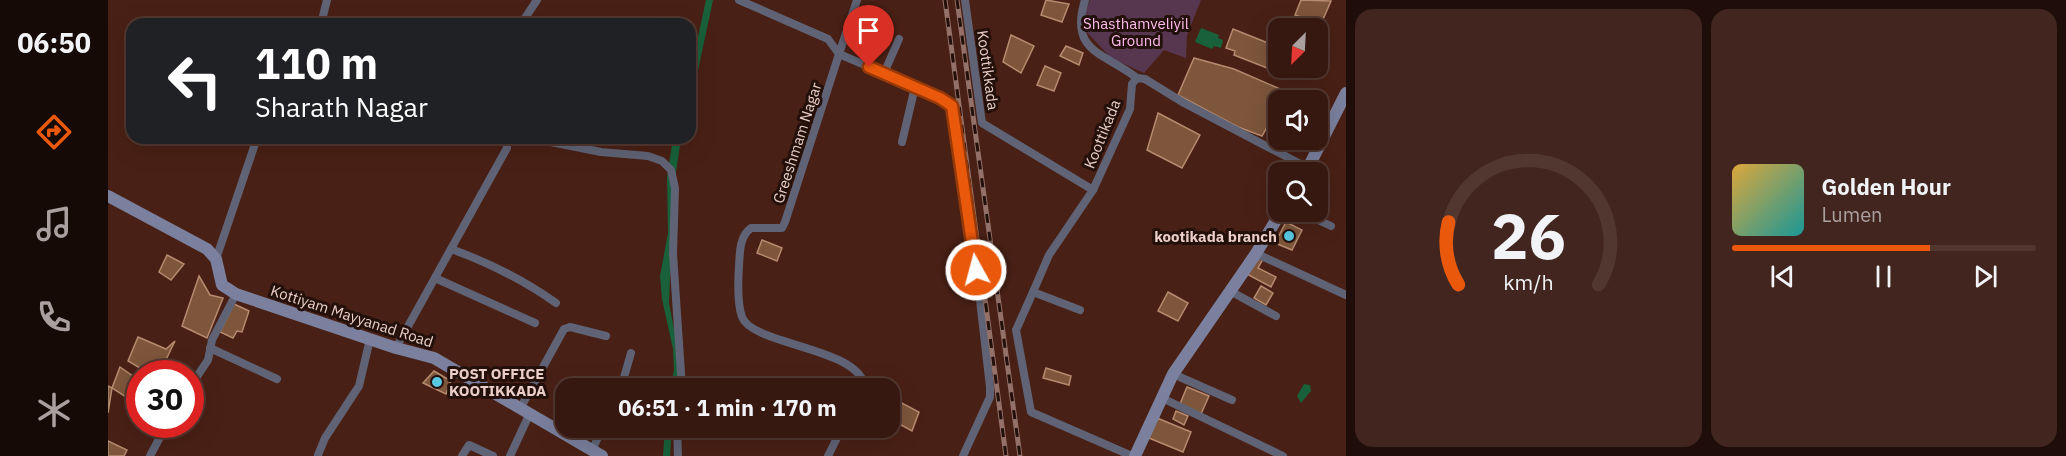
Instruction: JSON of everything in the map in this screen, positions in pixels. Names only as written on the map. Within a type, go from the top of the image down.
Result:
[{"type":"main road","points":[[1311,162],[1346,93]]},
{"type":"main road","points":[[108,196],[207,249],[216,259],[222,285],[236,294]]},
{"type":"main road","points":[[1134,456],[1173,374],[1275,222]]},
{"type":"main road","name":"Kottiyam Mayyanad Road","points":[[236,294],[396,348],[434,358],[597,453]]},
{"type":"street","points":[[325,18],[327,0]]},
{"type":"street","points":[[525,18],[537,0]]},
{"type":"street","points":[[740,0],[828,39],[839,54],[940,98],[952,106],[974,248],[990,397],[963,456]]},
{"type":"street","points":[[839,54],[857,0]]},
{"type":"street","name":"Koottikkada","points":[[964,0],[982,123],[1093,190]]},
{"type":"street","points":[[1085,0],[1079,27],[1083,39],[1137,78],[1145,79],[1292,162]]},
{"type":"street","points":[[884,73],[899,39]]},
{"type":"street","name":"Greeshmam Nagar","points":[[839,54],[785,222],[782,228],[757,226],[748,230],[740,252],[739,284],[742,316],[755,331],[805,346],[855,370],[862,378]]},
{"type":"street","name":"Koottikada","points":[[1033,292],[1049,255],[1093,190],[1130,109],[1132,84],[1137,78]]},
{"type":"street","points":[[902,142],[915,87]]},
{"type":"street","points":[[216,259],[255,144]]},
{"type":"street","points":[[396,348],[507,148],[507,144]]},
{"type":"street","points":[[561,144],[601,152],[648,156],[662,161],[670,170],[675,188],[674,254],[681,378]]},
{"type":"street","points":[[1323,222],[1331,226]]},
{"type":"street","points":[[451,249],[503,270],[556,303]]},
{"type":"street","points":[[1255,253],[1346,295]]},
{"type":"street","points":[[435,278],[534,323]]},
{"type":"street","points":[[1230,291],[1276,316]]},
{"type":"street","points":[[1080,310],[1033,292],[1016,330],[1031,412],[1134,456]]},
{"type":"street","points":[[204,366],[208,360],[210,348],[236,294]]},
{"type":"street","points":[[510,456],[525,410],[564,328],[606,336]]},
{"type":"street","points":[[318,455],[326,438],[359,386],[370,339]]},
{"type":"street","points":[[210,348],[277,379]]},
{"type":"street","points":[[624,378],[631,353]]},
{"type":"street","points":[[1173,374],[1232,400]]},
{"type":"street","points":[[1162,398],[1283,456]]},
{"type":"street","points":[[150,456],[160,438]]},
{"type":"street","points":[[597,453],[600,438]]},
{"type":"street","points":[[677,438],[678,456]]},
{"type":"street","points":[[828,456],[837,438]]},
{"type":"street","points":[[462,456],[469,445],[493,456]]},
{"type":"green space","name":"Shasthamveliyil Ground","points":[[1090,0],[1201,0],[1187,35],[1186,58],[1164,50],[1144,73],[1111,58],[1084,29],[1085,11]]},
{"type":"shaded area","points":[[706,0],[713,0],[696,80],[696,46]]},
{"type":"shaded area","points":[[1201,28],[1219,35],[1218,38],[1223,40],[1221,48],[1214,46],[1212,49],[1195,42]]},
{"type":"shaded area","points":[[672,144],[680,144],[673,193],[669,303],[680,360],[677,378],[672,378],[673,349],[662,299],[660,276],[668,233],[667,177]]},
{"type":"shaded area","points":[[1304,384],[1310,385],[1311,391],[1301,403],[1297,396]]},
{"type":"shaded area","points":[[664,438],[671,438],[670,456],[663,456]]},
{"type":"building","points":[[1046,0],[1069,4],[1062,22],[1041,15]]},
{"type":"building","points":[[1301,0],[1331,1],[1324,18],[1304,18],[1295,15]]},
{"type":"building","points":[[1233,29],[1268,43],[1268,68],[1234,55],[1235,51],[1226,48]]},
{"type":"building","points":[[1011,35],[1034,46],[1021,73],[1003,62]]},
{"type":"building","points":[[1066,46],[1083,53],[1079,65],[1060,56]]},
{"type":"building","points":[[1194,58],[1234,69],[1282,90],[1268,90],[1268,126],[1262,136],[1238,127],[1178,95]]},
{"type":"building","points":[[1045,66],[1061,73],[1054,91],[1037,85]]},
{"type":"building","points":[[1158,113],[1200,135],[1182,168],[1147,150]]},
{"type":"building","name":"kootikada branch","points":[[1286,222],[1302,230],[1292,250],[1275,243]]},
{"type":"building","points":[[762,240],[782,248],[777,261],[757,253]]},
{"type":"building","points":[[167,255],[184,264],[171,280],[159,272]]},
{"type":"building","points":[[1255,255],[1263,259],[1258,268],[1276,277],[1271,287],[1245,273]]},
{"type":"building","points":[[199,276],[210,295],[223,298],[207,338],[182,326]]},
{"type":"building","points":[[1261,286],[1273,293],[1266,305],[1254,298]]},
{"type":"building","points":[[1168,292],[1188,303],[1178,321],[1158,311]]},
{"type":"building","points":[[234,304],[249,311],[242,332],[237,331],[233,338],[220,332]]},
{"type":"building","points":[[138,337],[166,349],[175,341],[166,360],[128,360]]},
{"type":"building","points":[[120,367],[126,371],[126,397],[112,388]]},
{"type":"building","points":[[1046,368],[1071,376],[1069,385],[1043,378]]},
{"type":"building","name":"POST OFFICE KOOTIKKADA","points":[[434,371],[451,381],[446,394],[423,383]]},
{"type":"building","points":[[108,386],[112,388],[108,413]]},
{"type":"building","points":[[1187,387],[1209,396],[1201,414],[1180,404]]},
{"type":"building","points":[[900,402],[919,412],[912,431],[900,424]]},
{"type":"building","points":[[1176,411],[1188,416],[1184,425],[1173,419]]},
{"type":"building","points":[[1157,418],[1191,432],[1183,452],[1149,438]]},
{"type":"building","points":[[108,441],[127,450],[124,456],[108,456]]},
{"type":"railway","points":[[945,0],[1006,456]]},
{"type":"railway","points":[[957,0],[1020,456]]},
{"type":"place","name":"kootikada branch","points":[[1289,236]]},
{"type":"place","name":"POST OFFICE KOOTIKKADA","points":[[437,382]]},
{"type":"route","points":[[869,67],[940,98],[952,106],[976,270]]}]
